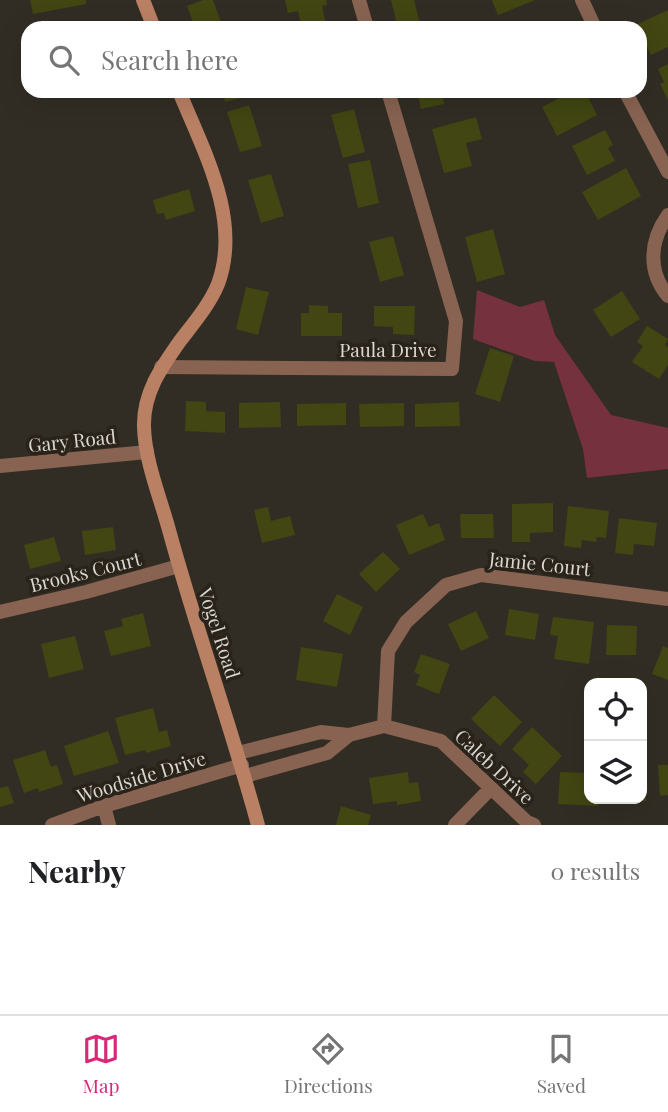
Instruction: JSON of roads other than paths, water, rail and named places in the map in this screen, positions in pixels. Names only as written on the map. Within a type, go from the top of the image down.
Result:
[{"type":"street","points":[[142,0],[151,21]]},
{"type":"street","points":[[359,0],[366,21]]},
{"type":"street","points":[[582,0],[592,21]]},
{"type":"street","name":"Vogel Road","points":[[182,98],[217,188],[226,239],[224,262],[217,286],[151,386],[144,410],[144,430],[179,566],[242,765],[258,825]]},
{"type":"street","name":"Paula Drive","points":[[162,367],[452,369],[456,321],[390,98]]},
{"type":"street","points":[[629,98],[668,172]]},
{"type":"street","points":[[668,215],[659,227],[653,244],[653,262],[658,281],[668,296]]},
{"type":"street","name":"Gary Road","points":[[0,466],[148,452]]},
{"type":"street","name":"Brooks Court","points":[[0,612],[179,566]]},
{"type":"street","name":"Jamie Court","points":[[384,726],[388,651],[406,621],[446,585],[481,575],[668,598]]},
{"type":"street","name":"Caleb Drive","points":[[242,765],[321,732],[349,735],[384,726],[441,741],[490,789],[527,822],[534,825]]},
{"type":"street","name":"Caleb Drive","points":[[242,765],[327,753],[349,735]]},
{"type":"street","name":"Woodside Drive","points":[[52,825],[104,806],[242,765]]},
{"type":"street","points":[[455,825],[490,789]]},
{"type":"street","points":[[104,806],[109,825]]}]
